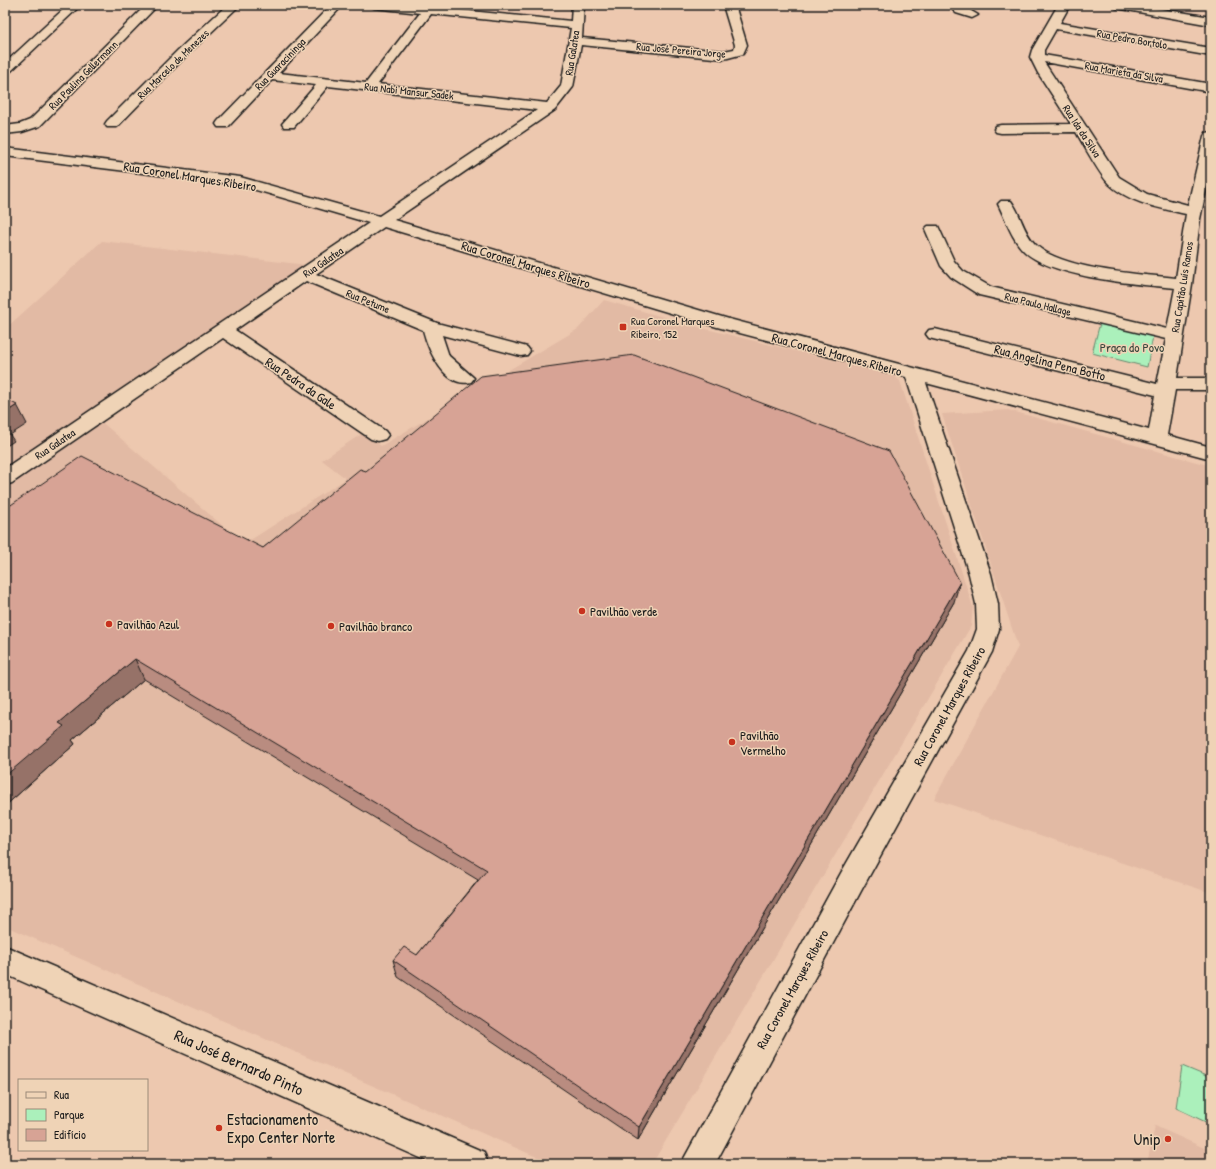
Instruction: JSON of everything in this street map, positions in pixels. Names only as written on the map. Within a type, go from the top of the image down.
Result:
[{"type":"street","points":[[5,54],[59,5]]},
{"type":"street","points":[[5,70],[75,5]]},
{"type":"street","name":"Rua Paulina Gellermann","points":[[5,130],[22,128],[35,123],[152,5]]},
{"type":"street","name":"Rua Marcelo de Menezes","points":[[112,124],[182,53],[234,5]]},
{"type":"street","name":"Rua Guaracininga","points":[[223,124],[337,5]]},
{"type":"street","points":[[374,5],[577,26]]},
{"type":"street","name":"Rua Galatea","points":[[5,478],[550,107],[567,86],[575,41],[578,5]]},
{"type":"street","name":"Rua José Pereira Jorge","points":[[575,41],[724,55],[733,54],[739,51],[741,45],[729,5]]},
{"type":"street","points":[[954,5],[960,11],[972,15]]},
{"type":"street","points":[[1036,57],[1038,50],[1064,5]]},
{"type":"street","points":[[1116,5],[1211,21]]},
{"type":"street","points":[[369,86],[428,10]]},
{"type":"street","name":"Rua Pedro Bortolo","points":[[1053,25],[1211,52]]},
{"type":"street","name":"Rua Marieta da Silva","points":[[1036,57],[1211,88]]},
{"type":"street","name":"Rua Ida da Silva","points":[[1036,57],[1114,180],[1123,188],[1147,199],[1194,211]]},
{"type":"street","name":"Rua Nabi Mansur Sadek","points":[[269,76],[550,107]]},
{"type":"street","points":[[289,124],[325,82]]},
{"type":"street","points":[[1001,129],[1081,128]]},
{"type":"street","name":"Rua Capitão Luís Ramos","points":[[1156,439],[1184,284],[1194,211],[1207,170],[1211,136]]},
{"type":"street","name":"Rua Coronel Marques Ribeiro","points":[[5,152],[240,181],[383,221],[723,323],[914,374],[980,574],[987,604],[988,629],[980,652],[851,882],[697,1164]]},
{"type":"street","points":[[1006,204],[1027,243],[1043,257],[1060,263],[1121,277],[1184,284]]},
{"type":"street","name":"Rua Paulo Hallage","points":[[933,229],[946,263],[957,274],[985,291],[1174,336]]},
{"type":"street","name":"Rua Petume","points":[[305,275],[431,326],[521,351]]},
{"type":"street","points":[[431,326],[436,351],[440,358],[447,366],[465,378]]},
{"type":"street","name":"Rua Pedra da Gale","points":[[224,330],[378,435]]},
{"type":"street","name":"Rua Angelina Pena Botto","points":[[935,334],[1165,387],[1211,384]]},
{"type":"street","points":[[914,374],[1211,453]]},
{"type":"street","name":"Rua José Bernardo Pinto","points":[[5,960],[472,1164]]},
{"type":"shaded area","points":[[102,241],[307,265],[91,413],[237,538],[252,539],[344,480],[344,477],[322,460],[363,433],[381,446],[578,329],[604,300],[694,326],[893,375],[900,381],[973,607],[971,626],[652,1164],[553,1164],[5,926],[5,329]]},
{"type":"shaded area","points":[[1008,410],[1211,466],[1211,893],[934,799],[1018,647],[942,414]]},
{"type":"shaded area","name":"Unip","points":[[1155,1126],[1211,1151],[1211,1164],[1147,1164]]},
{"type":"green space","name":"Praça do Povo","points":[[1100,323],[1153,336],[1147,367],[1092,353]]},
{"type":"green space","points":[[1182,1066],[1211,1078],[1210,1124],[1176,1108]]},
{"type":"building","points":[[634,355],[889,451],[960,582],[639,1127],[393,960],[404,947],[417,955],[487,870],[135,659],[59,723],[64,726],[5,776],[5,509],[82,456],[263,548],[360,469],[366,471],[481,376]]},
{"type":"building","points":[[5,399],[17,405],[5,413]]},
{"type":"place","name":"Rua Coronel Marques Ribeiro, 152","points":[[623,327]]},
{"type":"place","name":"Pavilhão verde","points":[[582,611]]},
{"type":"place","name":"Pavilhão Azul","points":[[109,624]]},
{"type":"place","name":"Pavilhão branco","points":[[331,626]]},
{"type":"place","name":"Pavilhão Vermelho","points":[[732,742]]},
{"type":"place","name":"Estacionamento Expo Center Norte","points":[[219,1128]]},
{"type":"place","name":"Unip","points":[[1168,1139]]}]
